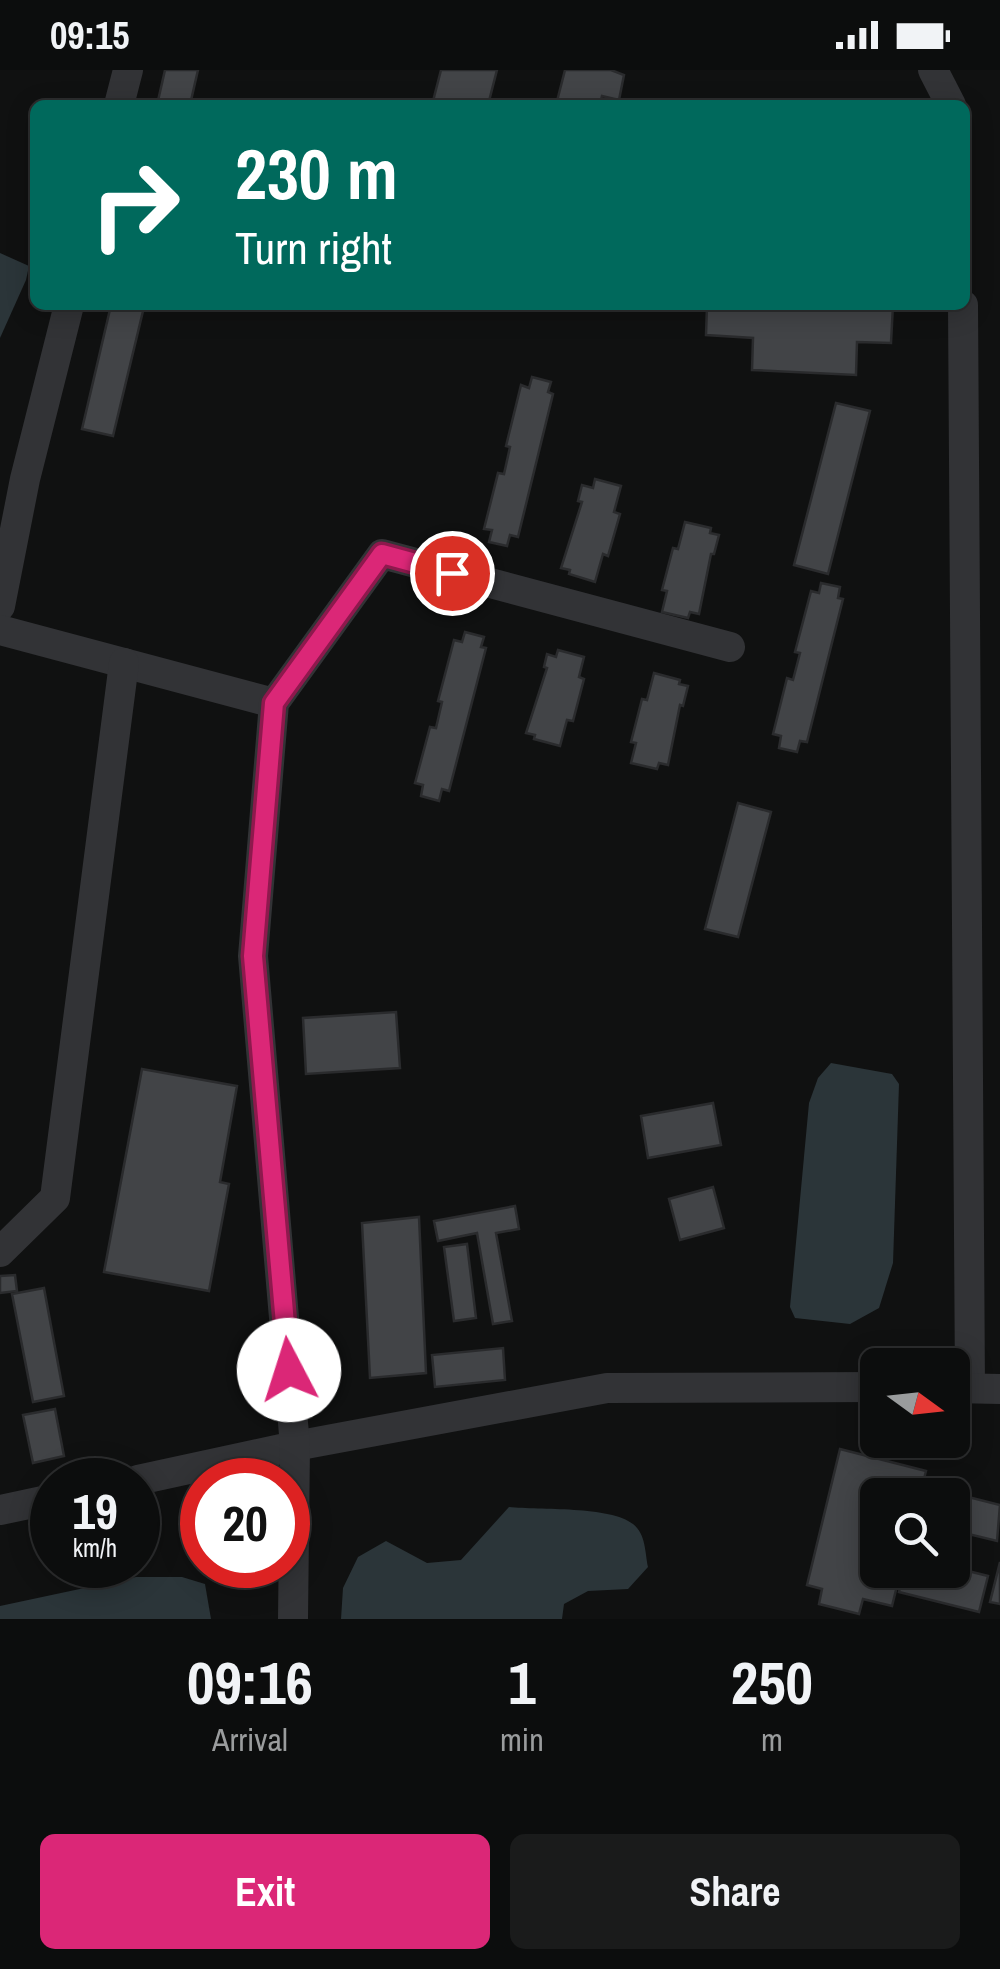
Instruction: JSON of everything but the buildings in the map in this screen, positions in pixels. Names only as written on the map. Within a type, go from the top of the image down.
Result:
[{"type":"street","points":[[121,100],[128,70]]},
{"type":"street","points":[[933,70],[948,100]]},
{"type":"street","points":[[0,606],[24,478],[68,310]]},
{"type":"street","points":[[963,310],[974,1388]]},
{"type":"street","points":[[293,1619],[295,1446],[253,956],[274,703],[382,554],[730,647]]},
{"type":"street","points":[[0,630],[274,703]]},
{"type":"street","points":[[0,1252],[55,1198],[124,663]]},
{"type":"street","points":[[160,1475],[607,1388],[860,1387]]},
{"type":"street","points":[[0,1510],[30,1504]]},
{"type":"shaded area","points":[[0,253],[29,266],[0,338]]},
{"type":"shaded area","points":[[831,1063],[892,1074],[899,1084],[893,1263],[879,1308],[850,1324],[795,1318],[790,1307],[809,1103],[818,1078]]},
{"type":"shaded area","points":[[509,1507],[623,1518],[640,1533],[648,1567],[628,1589],[588,1591],[564,1604],[562,1619],[341,1619],[343,1588],[358,1557],[386,1541],[427,1563],[461,1560]]},
{"type":"shaded area","points":[[160,1577],[180,1577],[180,1588],[206,1588],[211,1619],[0,1619],[0,1606],[84,1588],[160,1588]]},
{"type":"route","points":[[289,1370],[253,956],[274,703],[382,554],[452,573]]}]
